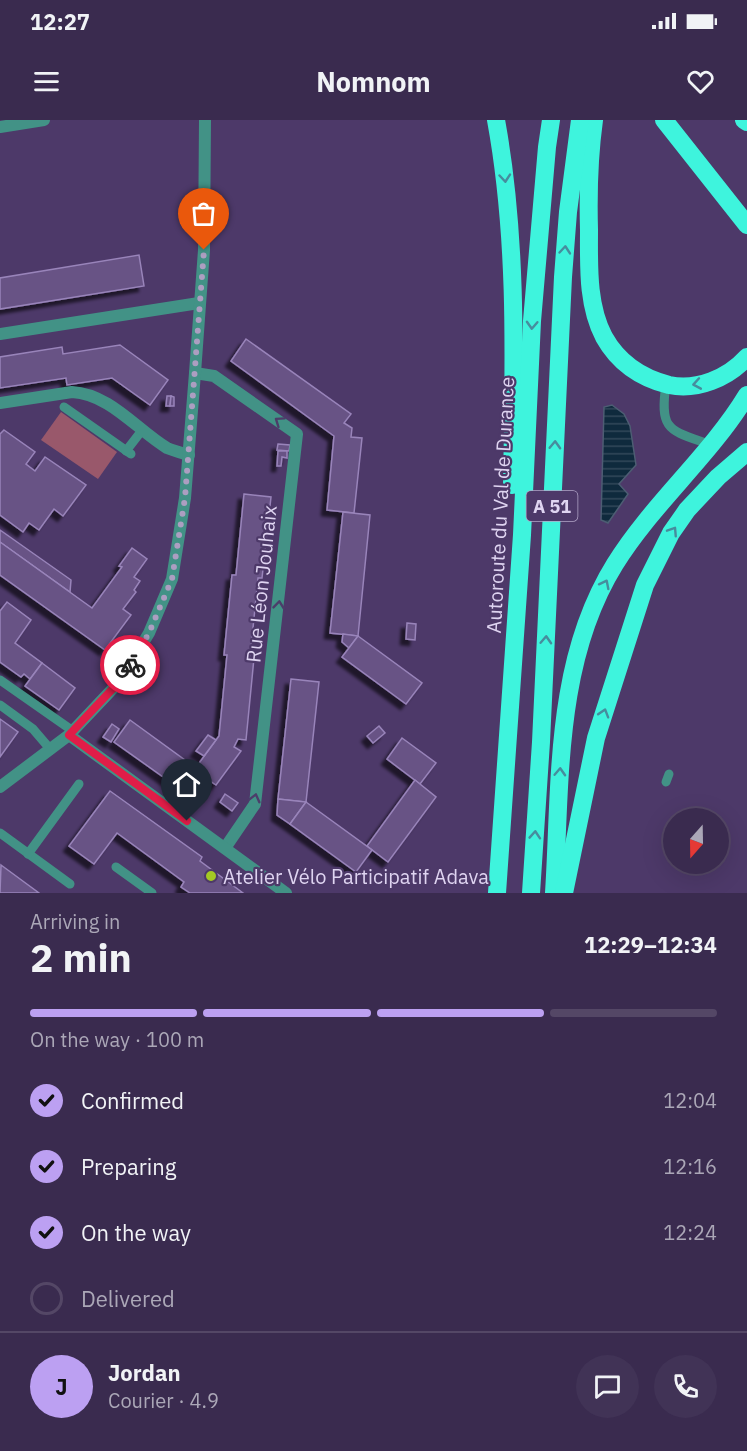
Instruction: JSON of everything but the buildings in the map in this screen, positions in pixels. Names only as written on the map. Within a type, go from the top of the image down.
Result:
[{"type":"highway","points":[[496,120],[503,158],[510,230],[513,338],[513,673]]},
{"type":"highway","name":"Autoroute du Val de Durance","points":[[497,893],[522,535],[532,321],[551,120]]},
{"type":"highway","name":"A 51","points":[[531,893],[541,742],[563,277],[580,120]]},
{"type":"highway","points":[[594,120],[590,149],[588,201],[590,282],[593,306],[604,337],[623,362],[647,377],[666,384],[687,386],[717,380],[740,365],[747,357]]},
{"type":"highway","points":[[664,120],[747,225]]},
{"type":"highway","points":[[554,893],[560,762],[570,684],[585,628],[615,565],[642,526],[711,445],[747,395]]},
{"type":"highway","points":[[564,893],[596,738],[645,585],[671,533],[687,510],[718,477],[747,452]]},
{"type":"street","points":[[0,127],[44,120]]},
{"type":"street","points":[[0,787],[71,733],[120,681],[149,633],[172,579],[189,456],[204,250],[205,120]]},
{"type":"street","points":[[0,334],[199,303]]},
{"type":"street","name":"Rue Léon Jouhaix","points":[[195,373],[214,376],[297,434],[255,804],[225,848]]},
{"type":"street","points":[[0,403],[72,392],[84,393],[100,400],[168,448],[189,456]]},
{"type":"street","points":[[71,733],[286,893]]},
{"type":"lane","points":[[666,384],[663,415],[668,426],[677,432],[711,445]]},
{"type":"lane","points":[[64,407],[129,452],[143,429]]},
{"type":"lane","points":[[0,680],[71,733]]},
{"type":"lane","points":[[0,705],[33,729],[51,750]]},
{"type":"lane","points":[[28,854],[79,784]]},
{"type":"lane","points":[[0,834],[70,884]]},
{"type":"lane","points":[[116,867],[152,893]]},
{"type":"shaded area","points":[[61,412],[117,452],[98,479],[41,440]]},
{"type":"water","points":[[612,405],[624,414],[630,426],[636,465],[619,484],[628,494],[608,523],[601,520],[604,407]]},
{"type":"way so far","points":[[130,665],[149,633],[172,579],[185,498],[204,250]]},
{"type":"place","name":"Atelier Vélo Participatif Adava","points":[[211,876]]},
{"type":"route","points":[[130,665],[120,681],[69,735],[187,821]]}]
